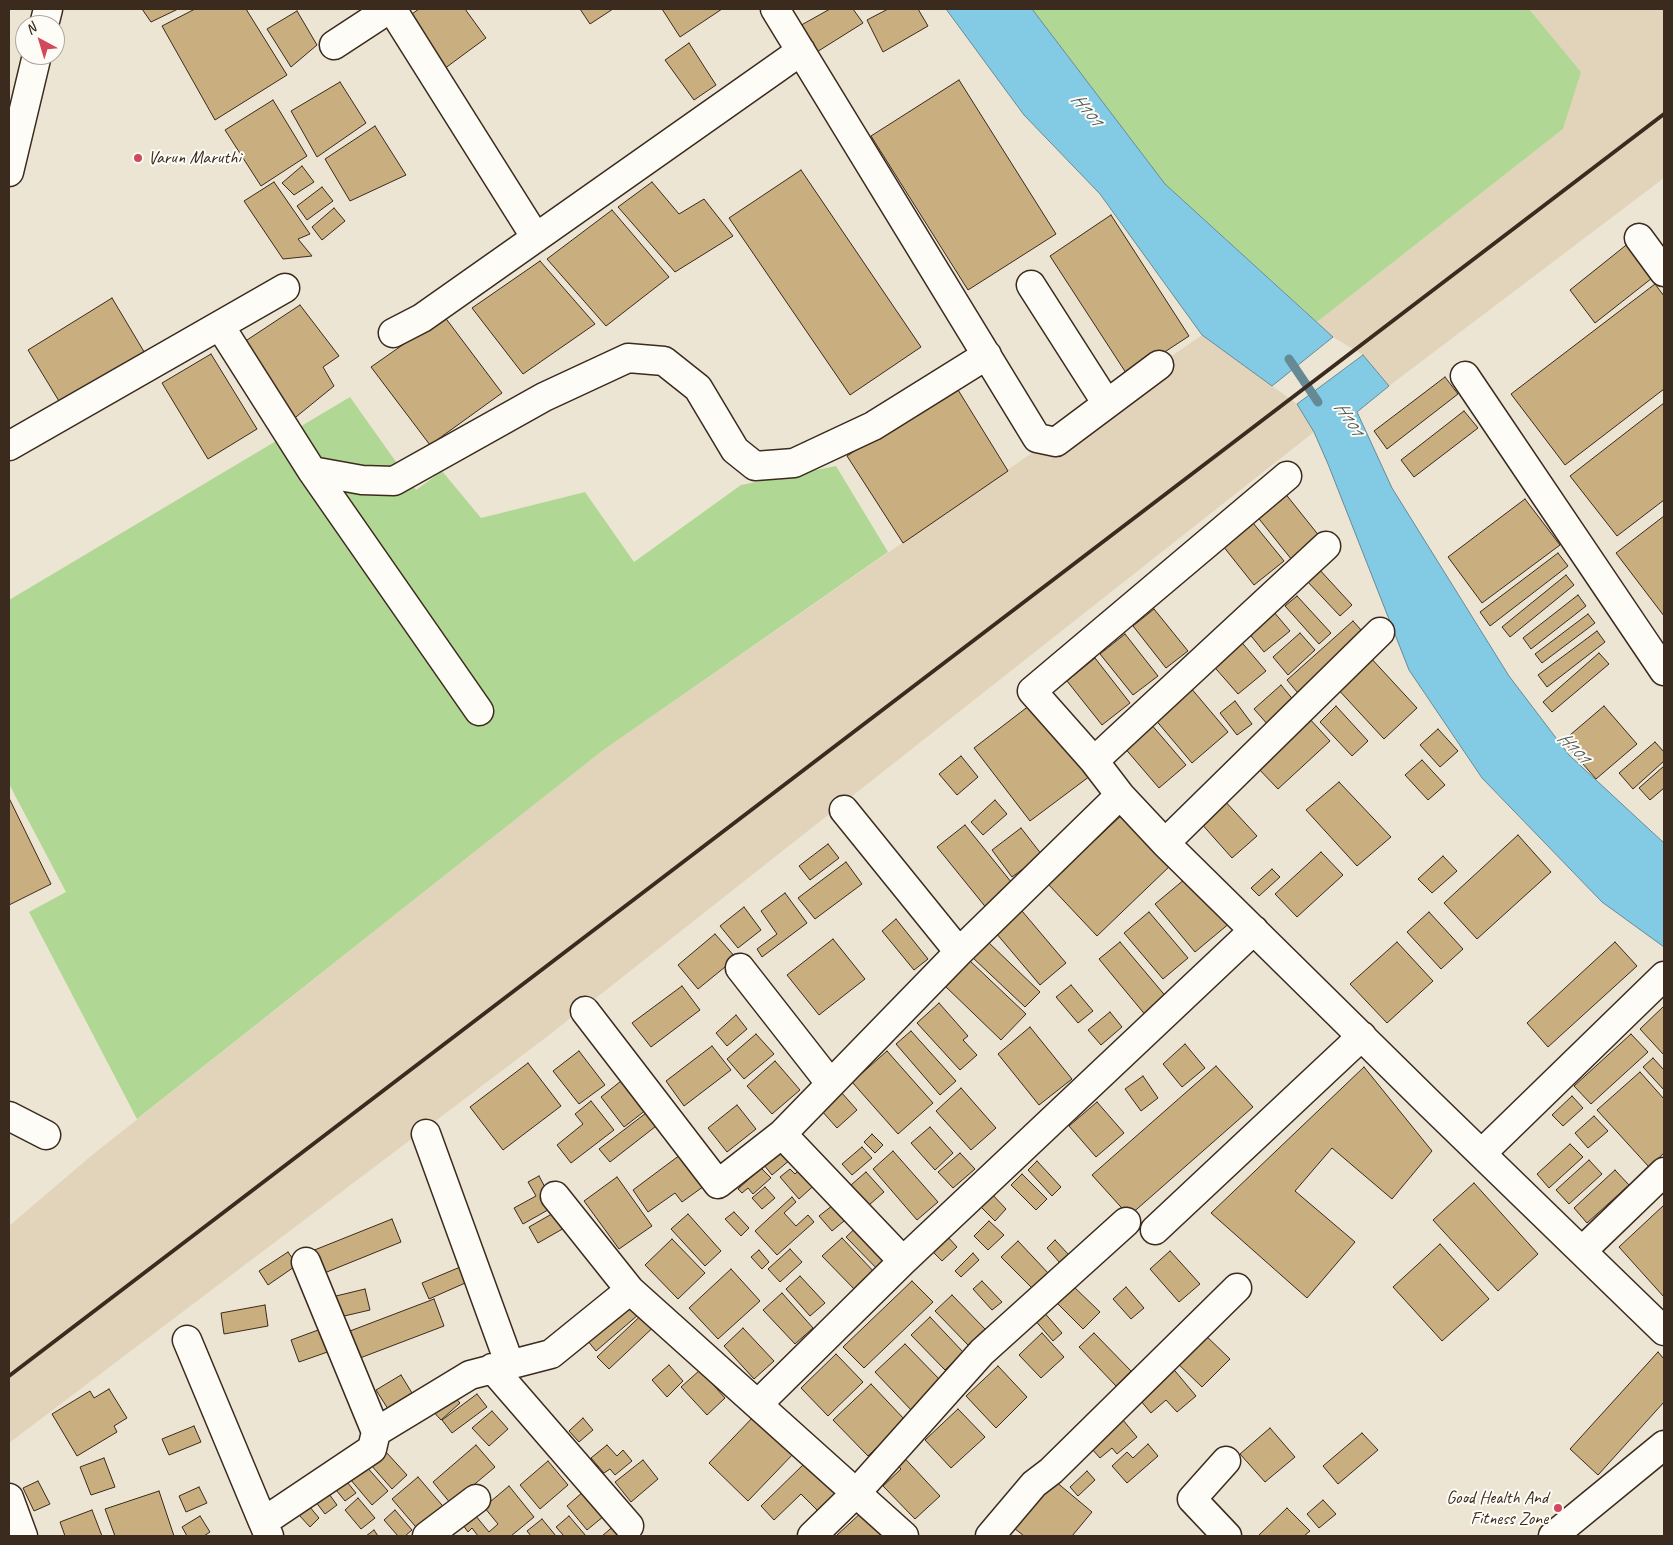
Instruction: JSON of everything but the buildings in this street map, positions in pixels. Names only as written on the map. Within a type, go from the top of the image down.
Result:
[{"type":"street","points":[[334,45],[390,9],[536,238]]},
{"type":"street","points":[[775,9],[1037,438],[1056,442],[1159,365]]},
{"type":"street","points":[[393,334],[422,318],[801,51]]},
{"type":"street","points":[[9,172],[34,65]]},
{"type":"street","points":[[1639,238],[1664,272]]},
{"type":"street","points":[[1031,285],[1106,404]]},
{"type":"street","points":[[9,446],[285,288]]},
{"type":"street","points":[[220,326],[312,471],[479,711]]},
{"type":"street","points":[[312,471],[362,480],[394,481],[544,397],[628,358],[664,361],[698,388],[735,450],[754,466],[794,463],[872,426],[987,355]]},
{"type":"street","points":[[1465,376],[1661,660]]},
{"type":"street","points":[[1287,476],[1032,691],[1094,761],[1120,795],[1165,843],[1664,1331]]},
{"type":"street","points":[[1094,761],[1326,546]]},
{"type":"street","points":[[1165,843],[1380,632]]},
{"type":"street","points":[[585,1011],[718,1184],[782,1134],[959,952],[1120,795]]},
{"type":"street","points":[[844,810],[959,952]]},
{"type":"street","points":[[758,1404],[903,1261],[1254,930]]},
{"type":"street","points":[[740,968],[830,1084]]},
{"type":"street","points":[[1482,1153],[1664,976]]},
{"type":"street","points":[[1155,1230],[1362,1036]]},
{"type":"street","points":[[9,1116],[46,1135]]},
{"type":"street","points":[[426,1134],[501,1367],[629,1526]]},
{"type":"street","points":[[782,1134],[903,1261]]},
{"type":"street","points":[[1582,1252],[1664,1172]]},
{"type":"street","points":[[555,1196],[630,1290],[904,1536]]},
{"type":"street","points":[[812,1536],[856,1492],[982,1352],[1126,1222]]},
{"type":"street","points":[[186,1340],[266,1529],[372,1448],[376,1432],[306,1262]]},
{"type":"street","points":[[990,1536],[1034,1484],[1051,1471],[1237,1288]]},
{"type":"street","points":[[376,1432],[470,1375],[551,1354],[630,1290]]},
{"type":"street","points":[[1553,1536],[1660,1458]]},
{"type":"street","points":[[1226,1461],[1192,1499],[1226,1536]]},
{"type":"street","points":[[9,1498],[23,1536]]},
{"type":"street","points":[[427,1536],[476,1499]]},
{"type":"shaded area","points":[[1529,9],[1664,9],[1664,178],[1389,386],[1363,355],[1333,337],[1317,322],[1563,129],[1580,72]]},
{"type":"shaded area","points":[[1202,335],[1297,404],[1314,432],[544,1039],[9,1443],[9,1226],[91,1156],[602,751]]},
{"type":"green space","points":[[1032,9],[1529,9],[1581,72],[1563,129],[1317,322],[1165,184]]},
{"type":"green space","points":[[350,397],[416,490],[442,471],[481,518],[585,492],[634,562],[741,485],[836,466],[888,552],[602,751],[137,1119],[29,912],[66,892],[9,784],[9,600]]},
{"type":"water","points":[[946,9],[1032,9],[1165,184],[1333,337],[1272,386],[1202,335],[1100,194],[1024,115]]},
{"type":"water","points":[[1363,355],[1389,386],[1357,412],[1392,488],[1509,676],[1569,755],[1664,843],[1664,947],[1602,902],[1482,778],[1409,670],[1328,464],[1314,432],[1297,404]]},
{"type":"waterway","name":"H101","points":[[1289,359],[1318,402]]},
{"type":"railway","points":[[9,1376],[1664,114]]},
{"type":"place","name":"Varun Maruthi","points":[[138,158]]},
{"type":"place","name":"Good Health And Fitness Zone","points":[[1558,1508]]}]
